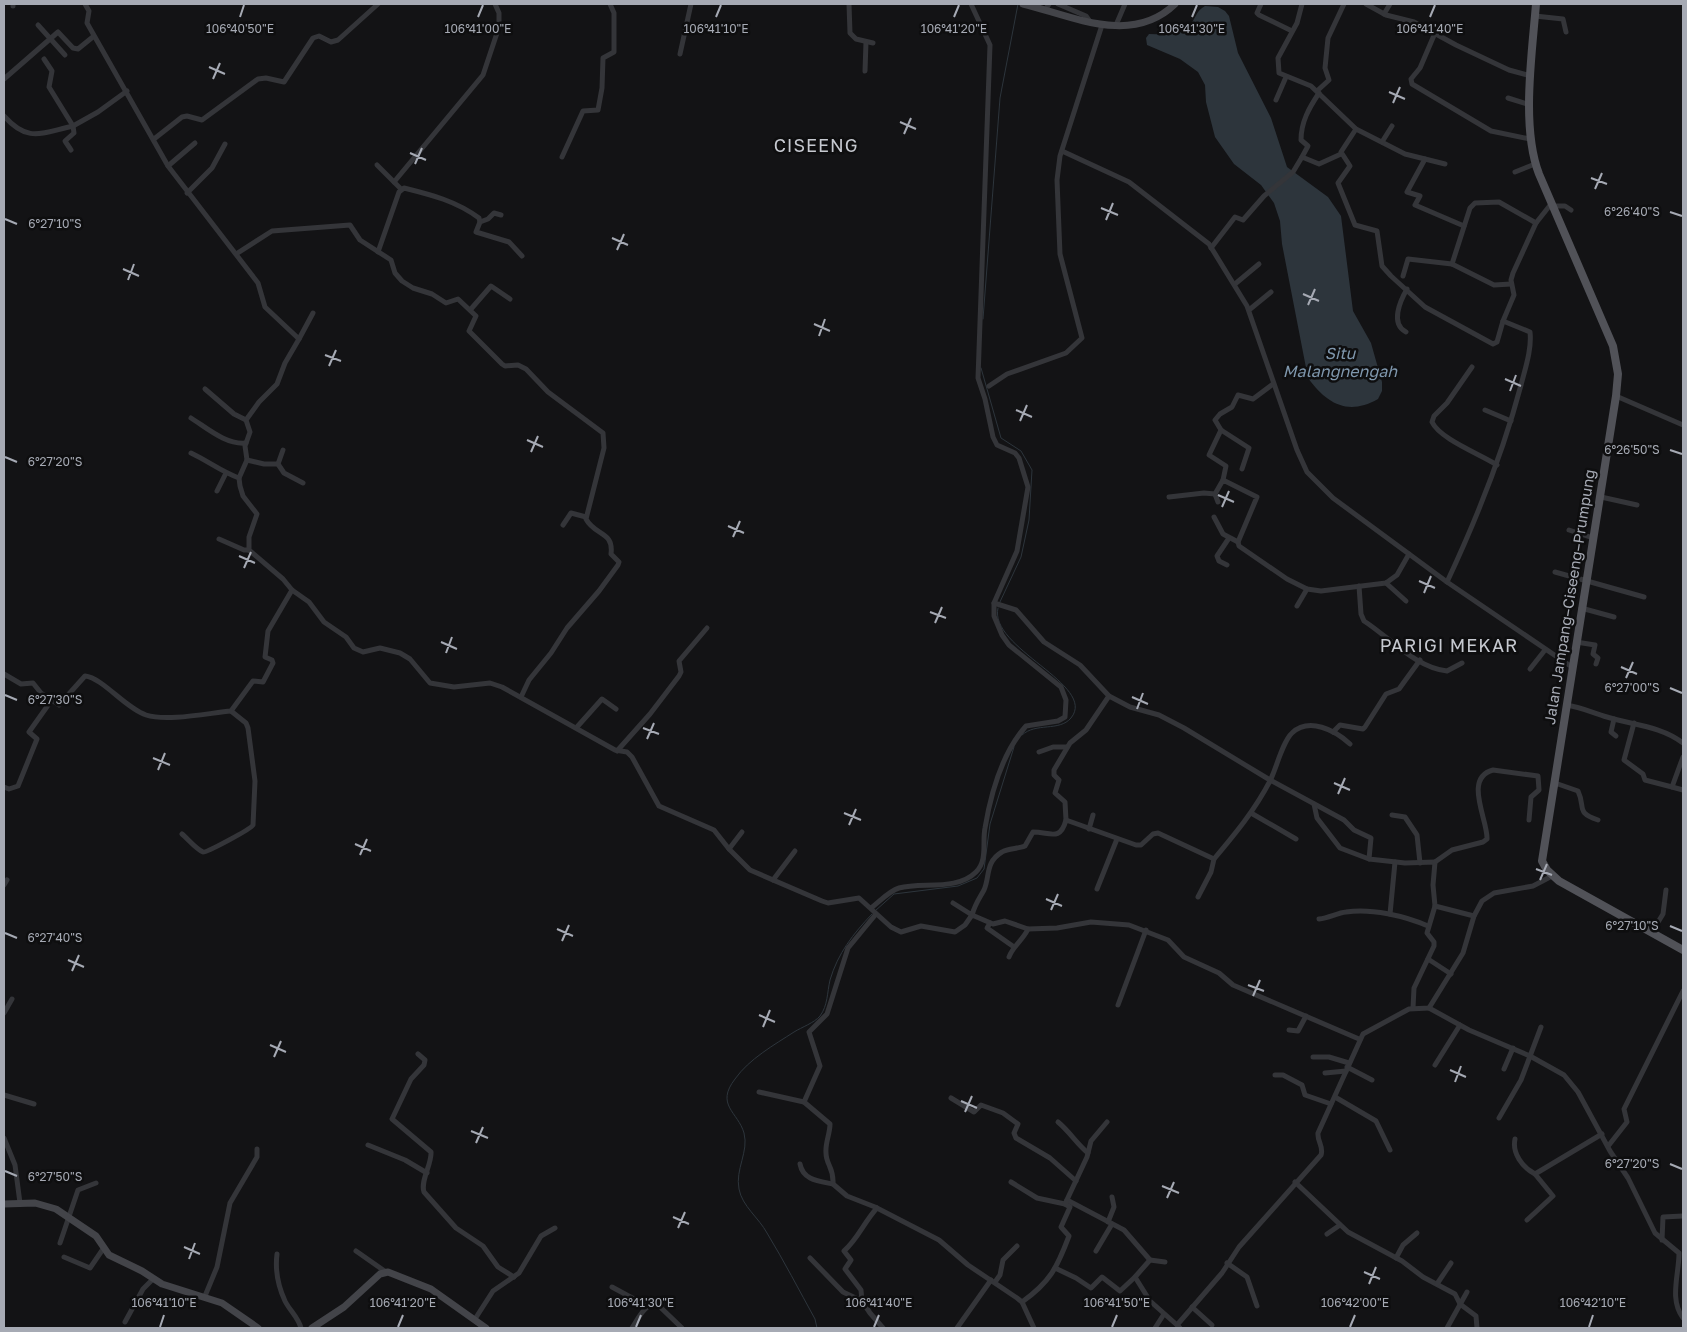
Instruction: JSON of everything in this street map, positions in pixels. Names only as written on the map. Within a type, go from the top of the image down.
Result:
[{"type":"main road","name":"Jalan Jampang–Ciseeng–Prumpung","points":[[1536,4],[1530,105],[1530,139],[1535,164],[1613,346],[1618,374],[1601,497],[1542,855],[1544,866],[1552,876]]},
{"type":"main road","points":[[1552,876],[1683,950]]},
{"type":"street","points":[[84,4],[89,11],[87,23],[168,166],[186,192],[258,283],[264,307],[299,339]]},
{"type":"street","points":[[154,139],[182,117],[187,116],[202,120],[258,79],[266,78],[284,82],[313,38],[319,36],[331,42],[338,40],[378,4]]},
{"type":"street","points":[[394,182],[482,75],[499,27],[499,13],[495,4]]},
{"type":"street","points":[[562,157],[583,111],[598,110],[602,88],[603,58],[614,52],[614,13],[610,4]]},
{"type":"street","points":[[680,54],[691,4]]},
{"type":"street","points":[[849,4],[850,34],[866,42],[873,43]]},
{"type":"street","points":[[870,908],[899,888],[949,883],[969,877],[978,870],[983,860],[984,831],[992,796],[1009,749],[1026,726],[1058,721],[1065,717],[1066,700],[1061,687],[1009,645],[996,625],[994,603],[1017,551],[1028,487],[1019,458],[1015,453],[996,443],[978,378],[990,45],[971,4]]},
{"type":"street","points":[[1024,4],[1047,7],[1092,24],[1116,25],[1152,20],[1161,16],[1175,4]]},
{"type":"street","points":[[1058,4],[1086,16],[1092,24]]},
{"type":"street","points":[[1116,25],[1125,4]]},
{"type":"street","points":[[1261,4],[1257,13],[1259,15],[1292,31]]},
{"type":"street","points":[[1302,4],[1299,18],[1281,52],[1277,64],[1279,73],[1286,78],[1307,84],[1318,92],[1356,129],[1406,154],[1446,164]]},
{"type":"street","points":[[1211,248],[1235,217],[1243,220],[1264,196],[1294,172],[1308,146],[1301,140],[1301,130],[1308,109],[1318,92],[1329,80],[1325,68],[1328,38],[1344,4]]},
{"type":"street","points":[[1366,4],[1384,14],[1414,22],[1509,70],[1531,76]]},
{"type":"street","points":[[1384,14],[1390,4]]},
{"type":"street","points":[[1535,16],[1563,18],[1566,32]]},
{"type":"street","points":[[38,25],[65,55]]},
{"type":"street","points":[[989,386],[1007,374],[1066,353],[1082,338],[1060,254],[1057,180],[1062,151],[1102,25]]},
{"type":"street","points":[[4,79],[60,32],[73,48],[78,49],[94,36]]},
{"type":"street","points":[[1435,33],[1420,68],[1411,79],[1412,84],[1491,131],[1530,139]]},
{"type":"street","points":[[864,71],[866,42]]},
{"type":"street","points":[[44,59],[52,71],[50,87],[73,126],[74,133],[65,141],[71,150]]},
{"type":"street","points":[[1276,100],[1286,78]]},
{"type":"street","points":[[4,116],[16,129],[25,134],[50,132],[73,126],[98,112],[127,91]]},
{"type":"street","points":[[1508,98],[1530,105]]},
{"type":"street","points":[[1382,142],[1392,126]]},
{"type":"street","points":[[1302,157],[1319,164],[1341,154],[1356,129]]},
{"type":"street","points":[[168,166],[195,142]]},
{"type":"street","points":[[186,192],[208,172],[225,144]]},
{"type":"street","points":[[1062,151],[1129,182],[1204,239],[1211,248],[1249,310],[1273,384],[1307,472],[1333,498],[1409,554],[1572,667]]},
{"type":"street","points":[[1341,154],[1350,166],[1338,183],[1357,227],[1377,231],[1382,266],[1428,308],[1494,344],[1497,342],[1503,321],[1514,295],[1511,284],[1513,273],[1536,223],[1552,205],[1565,206],[1571,210]]},
{"type":"street","points":[[1425,159],[1407,192],[1420,196],[1416,205],[1464,226]]},
{"type":"street","points":[[1515,172],[1535,164]]},
{"type":"street","points":[[377,165],[402,189],[453,202],[479,218],[480,222]]},
{"type":"street","points":[[378,252],[402,189]]},
{"type":"street","points":[[1452,264],[1472,205],[1478,202],[1499,202],[1536,223]]},
{"type":"street","points":[[501,215],[494,213],[488,219],[480,222],[476,232],[509,242],[522,256]]},
{"type":"street","points":[[236,254],[272,231],[347,224],[352,226],[360,240],[391,260],[397,277],[409,286],[432,294],[446,303],[458,299],[471,309],[476,317],[469,332],[504,366],[518,365],[526,369],[548,392],[603,433],[604,448],[586,517],[591,526],[611,542],[611,554],[619,562],[599,592],[567,628],[551,653],[529,680],[521,697]]},
{"type":"street","points":[[1403,276],[1408,258],[1452,264],[1494,285],[1511,284]]},
{"type":"street","points":[[1234,284],[1259,264]]},
{"type":"street","points":[[471,309],[491,286],[510,299]]},
{"type":"street","points":[[1406,332],[1401,329],[1398,322],[1399,310],[1407,289]]},
{"type":"street","points":[[1249,310],[1271,292]]},
{"type":"street","points":[[246,420],[259,402],[277,384],[284,363],[313,313]]},
{"type":"street","points":[[1448,582],[1468,538],[1496,464],[1511,421],[1525,366],[1530,334],[1527,330],[1503,321]]},
{"type":"street","points":[[1472,367],[1447,403],[1434,416],[1433,424],[1459,444],[1496,464]]},
{"type":"street","points":[[1242,469],[1249,448],[1221,430],[1215,420],[1220,414],[1232,407],[1238,395],[1253,399],[1273,384]]},
{"type":"street","points":[[205,389],[234,414],[246,420],[250,432],[246,443],[247,460],[239,478],[244,496],[257,514],[249,537],[249,550]]},
{"type":"street","points":[[1616,396],[1683,425]]},
{"type":"street","points":[[1485,410],[1511,421]]},
{"type":"street","points":[[190,418],[231,442],[246,443]]},
{"type":"street","points":[[1218,502],[1216,494],[1223,480],[1226,466],[1210,455],[1221,430]]},
{"type":"street","points":[[278,464],[283,450]]},
{"type":"street","points":[[191,453],[215,464],[226,474],[239,478]]},
{"type":"street","points":[[247,460],[264,464],[278,464]]},
{"type":"street","points":[[278,464],[287,475],[303,482]]},
{"type":"street","points":[[217,491],[226,474]]},
{"type":"street","points":[[1223,480],[1257,497],[1238,542]]},
{"type":"street","points":[[1169,497],[1204,493],[1216,494]]},
{"type":"street","points":[[1601,497],[1637,505]]},
{"type":"street","points":[[563,525],[571,514],[586,517]]},
{"type":"street","points":[[1214,517],[1223,534],[1238,542],[1243,550],[1281,576],[1307,589],[1321,591],[1386,583],[1397,575],[1409,554]]},
{"type":"street","points":[[1569,530],[1593,538]]},
{"type":"street","points":[[1227,564],[1219,561],[1217,556],[1229,538]]},
{"type":"street","points":[[219,539],[244,550],[249,550],[283,579],[292,590],[308,602],[324,622],[346,637],[359,651],[387,649],[400,653],[410,659],[430,683],[454,687],[496,684],[577,727],[617,751],[630,754],[659,806],[714,830],[746,867],[816,900],[828,903],[859,898],[876,914],[901,932],[921,926],[957,932],[972,915],[978,896],[984,889],[988,871],[994,858],[1002,851],[1025,846],[1033,832],[1058,834],[1063,830],[1066,820],[1065,802],[1055,794],[1059,780],[1053,772],[1067,747],[1086,730],[1109,696]]},
{"type":"street","points":[[1556,572],[1644,597]]},
{"type":"street","points":[[1386,583],[1406,601]]},
{"type":"street","points":[[1359,586],[1361,614],[1364,621],[1420,660],[1447,672],[1462,663]]},
{"type":"street","points":[[1296,606],[1307,589]]},
{"type":"street","points":[[231,711],[253,681],[263,682],[269,675],[273,664],[272,660],[265,657],[268,631],[292,590]]},
{"type":"street","points":[[994,603],[1016,610],[1044,642],[1080,665],[1109,696],[1130,707],[1159,716],[1184,728],[1270,780],[1344,820],[1354,830],[1371,838],[1369,859]]},
{"type":"street","points":[[1582,608],[1614,617]]},
{"type":"street","points":[[617,751],[650,714],[679,676],[681,672],[679,661],[707,628]]},
{"type":"street","points":[[1576,642],[1595,645],[1593,654],[1598,658],[1596,664]]},
{"type":"street","points":[[1530,669],[1545,650]]},
{"type":"street","points":[[1333,732],[1340,725],[1363,729],[1386,694],[1399,689],[1420,660]]},
{"type":"street","points":[[4,674],[21,684],[33,682],[51,701],[61,704],[85,676],[102,684],[116,698],[148,716],[231,711],[246,723],[255,781],[253,825],[241,835],[229,838],[207,852],[202,851],[182,834]]},
{"type":"street","points":[[577,727],[602,700],[616,709]]},
{"type":"street","points":[[4,787],[9,789],[18,786],[37,739],[29,732],[51,701]]},
{"type":"street","points":[[1566,706],[1585,708],[1614,719],[1670,734],[1683,743]]},
{"type":"street","points":[[1614,719],[1611,732],[1616,736]]},
{"type":"street","points":[[1634,723],[1623,757],[1625,763],[1642,774],[1644,780],[1683,790]]},
{"type":"street","points":[[1198,897],[1211,872],[1214,859],[1251,813],[1270,780],[1292,732],[1309,724],[1333,732],[1350,744]]},
{"type":"street","points":[[1039,752],[1054,746],[1067,747]]},
{"type":"street","points":[[1672,787],[1683,757]]},
{"type":"street","points":[[1314,804],[1317,818],[1340,848],[1369,859],[1395,862],[1435,862],[1452,850],[1486,840],[1478,791],[1480,779],[1486,772],[1492,770],[1538,776],[1538,790],[1531,797],[1529,820]]},
{"type":"street","points":[[1555,783],[1578,791],[1582,811],[1586,816],[1598,820]]},
{"type":"street","points":[[1251,813],[1296,839]]},
{"type":"street","points":[[1089,829],[1093,815]]},
{"type":"street","points":[[1392,815],[1405,817],[1414,829],[1420,863]]},
{"type":"street","points":[[1066,820],[1139,846],[1148,836],[1158,834],[1214,859]]},
{"type":"street","points":[[729,849],[742,832]]},
{"type":"street","points":[[1097,889],[1117,839]]},
{"type":"street","points":[[773,880],[795,851]]},
{"type":"street","points":[[1390,914],[1395,862]]},
{"type":"street","points":[[1413,1008],[1414,988],[1434,943],[1427,933],[1435,906],[1433,885],[1435,862]]},
{"type":"street","points":[[1429,1008],[1463,954],[1474,916],[1482,901],[1491,894],[1533,886],[1552,876]]},
{"type":"street","points":[[1652,932],[1663,914],[1666,890]]},
{"type":"street","points":[[953,903],[988,926],[1014,947]]},
{"type":"street","points":[[1435,906],[1474,916]]},
{"type":"street","points":[[1319,919],[1348,912],[1390,914],[1428,926]]},
{"type":"street","points":[[804,1102],[820,1066],[809,1032],[826,1014],[843,960],[851,942],[876,914]]},
{"type":"street","points":[[983,935],[988,926],[1005,921],[1028,928],[1057,928],[1091,922],[1129,925],[1168,940],[1184,957],[1219,973],[1233,985],[1359,1039]]},
{"type":"street","points":[[1009,957],[1014,947],[1022,940],[1028,928]]},
{"type":"street","points":[[1118,1005],[1146,930]]},
{"type":"street","points":[[1428,959],[1451,974]]},
{"type":"street","points":[[1608,1146],[1628,1122],[1624,1109],[1683,991]]},
{"type":"street","points":[[4,1012],[12,999]]},
{"type":"street","points":[[1135,1277],[1147,1297],[1178,1327],[1192,1307],[1222,1273],[1239,1247],[1322,1153],[1318,1133],[1359,1039],[1366,1031],[1413,1008],[1429,1008],[1460,1025],[1530,1056],[1564,1075],[1578,1092],[1643,1206],[1655,1233],[1681,1253],[1677,1303],[1683,1318]]},
{"type":"street","points":[[1289,1030],[1298,1031],[1306,1016]]},
{"type":"street","points":[[1435,1066],[1460,1025]]},
{"type":"street","points":[[1499,1118],[1521,1080],[1541,1027]]},
{"type":"street","points":[[1504,1069],[1513,1048]]},
{"type":"street","points":[[418,1054],[425,1060],[424,1065],[411,1079],[391,1117],[431,1152],[423,1189],[424,1192],[456,1228],[483,1246],[498,1267],[514,1276]]},
{"type":"street","points":[[1313,1057],[1329,1057],[1372,1080]]},
{"type":"street","points":[[1325,1073],[1347,1067]]},
{"type":"street","points":[[1275,1075],[1281,1075],[1302,1085],[1305,1094],[1331,1104]]},
{"type":"street","points":[[759,1092],[804,1102],[830,1124],[826,1152],[827,1159],[833,1170],[833,1184]]},
{"type":"street","points":[[4,1095],[34,1104]]},
{"type":"street","points":[[1335,1097],[1376,1121],[1390,1150]]},
{"type":"street","points":[[951,1098],[974,1112],[981,1105],[1003,1113],[1018,1124],[1014,1133],[1016,1138],[1050,1158],[1076,1181]]},
{"type":"street","points":[[1058,1122],[1067,1130],[1075,1142],[1088,1153]]},
{"type":"street","points":[[1066,1202],[1093,1138],[1107,1122]]},
{"type":"street","points":[[1536,1174],[1602,1134]]},
{"type":"street","points":[[4,1138],[15,1165],[20,1204]]},
{"type":"street","points":[[1514,1138],[1514,1150],[1553,1196],[1528,1220]]},
{"type":"street","points":[[368,1145],[405,1160],[427,1173]]},
{"type":"street","points":[[205,1296],[217,1267],[230,1203],[257,1157],[257,1149]]},
{"type":"street","points":[[800,1164],[802,1172],[806,1177],[833,1184],[847,1196],[877,1208],[939,1240],[968,1265],[1022,1302],[1034,1328]]},
{"type":"street","points":[[1011,1182],[1037,1198],[1066,1202],[1110,1223],[1130,1235],[1150,1260],[1165,1262]]},
{"type":"street","points":[[1295,1182],[1351,1234],[1364,1238],[1457,1296],[1460,1304],[1474,1315],[1477,1328]]},
{"type":"street","points":[[60,1243],[78,1190],[96,1183]]},
{"type":"street","points":[[1096,1252],[1110,1223],[1114,1207],[1112,1198]]},
{"type":"street","points":[[1022,1302],[1043,1288],[1055,1268],[1069,1236],[1061,1227],[1070,1207],[1066,1202]]},
{"type":"street","points":[[4,1204],[48,1206],[96,1236],[103,1249],[109,1255],[142,1271],[153,1279],[179,1290],[205,1296],[227,1306],[258,1328]]},
{"type":"street","points":[[862,1301],[861,1290],[845,1269],[851,1260],[844,1251],[855,1241],[868,1217],[877,1208]]},
{"type":"street","points":[[1662,1240],[1663,1217],[1683,1216]]},
{"type":"street","points":[[1327,1234],[1340,1224]]},
{"type":"street","points":[[475,1319],[494,1291],[522,1269],[541,1236],[555,1228]]},
{"type":"street","points":[[1396,1258],[1402,1245],[1418,1233]]},
{"type":"street","points":[[957,1328],[993,1281],[1000,1275],[1003,1260],[1017,1246]]},
{"type":"street","points":[[64,1256],[90,1268],[103,1249]]},
{"type":"street","points":[[356,1251],[386,1272],[425,1286],[451,1306],[475,1319],[486,1328]]},
{"type":"street","points":[[278,1254],[276,1272],[285,1301],[302,1328]]},
{"type":"street","points":[[810,1258],[843,1292],[862,1301],[883,1328]]},
{"type":"street","points":[[1055,1268],[1092,1288],[1102,1277],[1120,1291],[1150,1260]]},
{"type":"street","points":[[1227,1263],[1247,1276],[1257,1306]]},
{"type":"street","points":[[1437,1284],[1451,1263]]},
{"type":"street","points":[[312,1328],[344,1307],[375,1278],[386,1272]]},
{"type":"street","points":[[125,1322],[143,1289],[153,1279]]},
{"type":"street","points":[[612,1287],[647,1306],[657,1304],[682,1328]]},
{"type":"street","points":[[1447,1328],[1467,1292]]},
{"type":"street","points":[[632,1328],[647,1306]]},
{"type":"street","points":[[1192,1307],[1212,1326]]},
{"type":"street","points":[[1155,1328],[1164,1314]]},
{"type":"water","name":"Situ Malangnengah","points":[[1205,6],[1218,7],[1229,16],[1238,53],[1271,118],[1287,167],[1328,197],[1341,216],[1353,311],[1371,343],[1382,382],[1382,391],[1378,399],[1367,404],[1357,407],[1339,405],[1323,395],[1308,378],[1282,244],[1280,221],[1274,203],[1261,185],[1234,164],[1215,137],[1206,102],[1205,85],[1198,72],[1180,59],[1147,45],[1146,38],[1149,34],[1171,34],[1186,29]]},
{"type":"waterway","points":[[983,319],[1000,98],[1018,4]]},
{"type":"waterway","points":[[981,368],[1001,438],[1021,451],[1032,470],[1029,520],[1021,557],[999,604]]},
{"type":"waterway","points":[[998,608],[999,623],[1009,637],[1057,679],[1070,693],[1075,705],[1071,718],[1066,722],[1060,725],[1034,729],[1022,735]]},
{"type":"waterway","points":[[875,911],[894,894],[958,886],[977,878],[984,869],[990,824],[1014,747]]},
{"type":"waterway","points":[[817,1328],[815,1319],[779,1254],[741,1195],[738,1182],[745,1140],[741,1126],[727,1102],[727,1095],[729,1088],[747,1065],[778,1042],[820,1016],[826,1003],[830,980],[837,961],[852,937],[872,914]]},
{"type":"district","name":"CISEENG","points":[[816,146]]},
{"type":"district","name":"PARIGI MEKAR","points":[[1449,646]]}]
